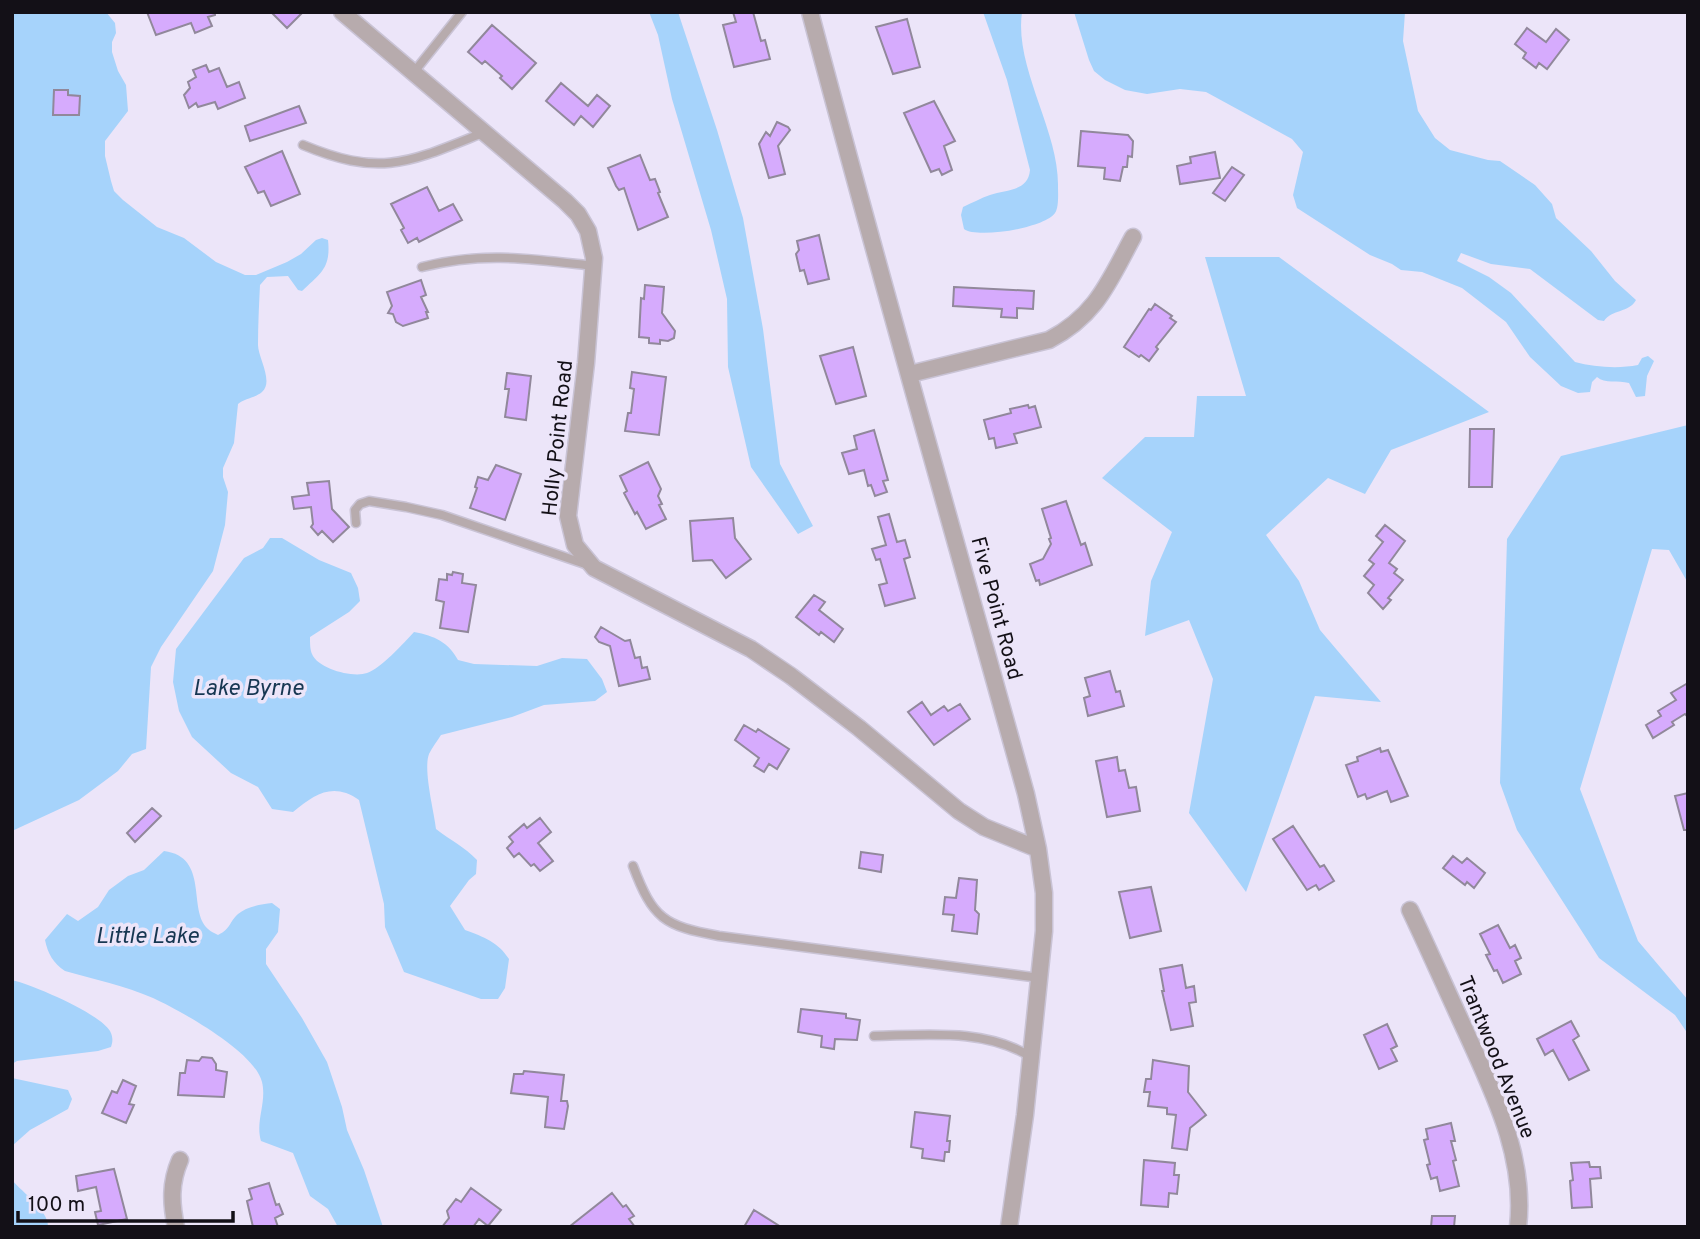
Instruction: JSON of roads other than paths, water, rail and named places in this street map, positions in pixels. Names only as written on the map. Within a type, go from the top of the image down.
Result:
[{"type":"street","name":"Holly Point Road","points":[[342,12],[578,214],[592,242],[594,266],[586,363],[568,516],[575,545],[591,566]]},
{"type":"street","name":"Five Point Road","points":[[810,12],[869,234],[1026,794],[1038,849],[1044,893],[1044,931],[1009,1227]]},
{"type":"street","points":[[910,374],[1049,340],[1067,331],[1095,304],[1133,237]]},
{"type":"street","points":[[591,566],[751,649],[859,728],[959,811],[1010,840],[1038,849]]},
{"type":"street","name":"Trantwood Avenue","points":[[1410,910],[1491,1086],[1511,1139],[1519,1190],[1518,1227]]},
{"type":"street","points":[[176,1227],[172,1186],[180,1160]]},
{"type":"lane","points":[[414,72],[462,12]]},
{"type":"lane","points":[[303,145],[358,163],[395,163],[422,157],[485,132]]},
{"type":"lane","points":[[422,267],[478,257],[509,257],[594,266]]},
{"type":"lane","points":[[356,523],[355,510],[360,503],[369,501],[406,507],[442,515],[591,566]]},
{"type":"lane","points":[[633,866],[649,904],[671,924],[685,930],[1040,978]]},
{"type":"lane","points":[[874,1036],[980,1037],[1007,1044],[1031,1057]]},
{"type":"water","points":[[12,12],[106,12],[115,23],[112,52],[126,85],[128,111],[105,141],[105,156],[114,191],[157,227],[184,238],[216,262],[245,275],[256,275],[287,262],[322,238],[328,240],[329,249],[323,269],[302,291],[298,290],[288,276],[267,277],[260,285],[258,345],[266,376],[265,388],[259,394],[238,404],[234,443],[223,468],[228,492],[225,525],[213,571],[161,647],[151,667],[146,749],[132,754],[118,771],[79,800],[12,831]]},
{"type":"water","points":[[649,12],[678,12],[743,218],[763,329],[780,464],[813,526],[798,534],[751,467],[728,367],[727,299],[711,230],[672,99],[658,35]]},
{"type":"water","points":[[983,12],[1022,12],[1024,55],[1052,143],[1058,204],[1055,213],[1038,223],[1011,230],[982,233],[964,229],[961,215],[963,207],[987,196],[1021,186],[1030,170],[1007,80]]},
{"type":"water","points":[[1074,12],[1405,12],[1403,41],[1418,111],[1435,138],[1450,150],[1500,161],[1535,185],[1552,204],[1556,218],[1636,300],[1604,321],[1598,320],[1530,269],[1491,264],[1461,253],[1457,261],[1489,277],[1511,293],[1575,362],[1622,367],[1638,365],[1642,358],[1648,356],[1654,361],[1647,376],[1645,396],[1636,397],[1629,383],[1597,377],[1592,382],[1590,392],[1578,393],[1561,386],[1530,357],[1506,322],[1462,288],[1422,272],[1401,270],[1370,255],[1297,208],[1293,195],[1303,152],[1292,139],[1206,92],[1180,89],[1147,94],[1125,90],[1105,80],[1094,71]]},
{"type":"water","points":[[1205,257],[1279,257],[1489,412],[1391,450],[1365,494],[1328,478],[1266,535],[1299,581],[1320,630],[1381,702],[1315,696],[1246,892],[1189,813],[1213,679],[1189,620],[1145,636],[1151,581],[1172,532],[1102,478],[1145,437],[1194,437],[1197,396],[1246,396]]},
{"type":"water","points":[[1688,425],[1688,583],[1669,550],[1652,549],[1580,789],[1638,941],[1688,1000],[1688,1034],[1675,1015],[1599,958],[1517,830],[1500,783],[1507,539],[1561,456]]},
{"type":"water","name":"Lake Byrne","points":[[270,538],[282,538],[319,560],[351,573],[358,588],[360,601],[349,612],[310,637],[312,654],[328,668],[353,674],[372,671],[414,632],[440,641],[458,660],[474,664],[537,666],[562,658],[587,659],[602,679],[607,692],[595,701],[544,705],[512,717],[441,735],[429,754],[428,780],[436,829],[477,860],[476,874],[450,906],[465,930],[495,944],[509,959],[505,988],[498,999],[481,999],[404,972],[385,927],[384,904],[359,800],[332,791],[309,800],[293,812],[272,809],[258,787],[231,773],[192,737],[179,711],[173,682],[176,649],[244,558],[263,548]]},
{"type":"water","name":"Little Lake","points":[[164,851],[178,855],[187,863],[193,873],[202,920],[208,929],[218,935],[245,909],[272,903],[280,909],[278,932],[266,949],[266,964],[327,1062],[347,1130],[383,1227],[338,1227],[328,1209],[310,1196],[293,1153],[261,1141],[259,1126],[262,1082],[246,1058],[232,1046],[198,1022],[153,998],[65,971],[52,958],[45,940],[67,914],[78,921],[98,907],[109,890],[128,876],[144,870]]},
{"type":"water","points":[[12,980],[49,994],[93,1016],[110,1031],[111,1047],[17,1061],[12,1064]]},
{"type":"water","points":[[12,1078],[68,1090],[72,1099],[68,1109],[30,1130],[12,1146]]},
{"type":"water","points":[[12,1180],[40,1209],[48,1227],[12,1227]]}]
